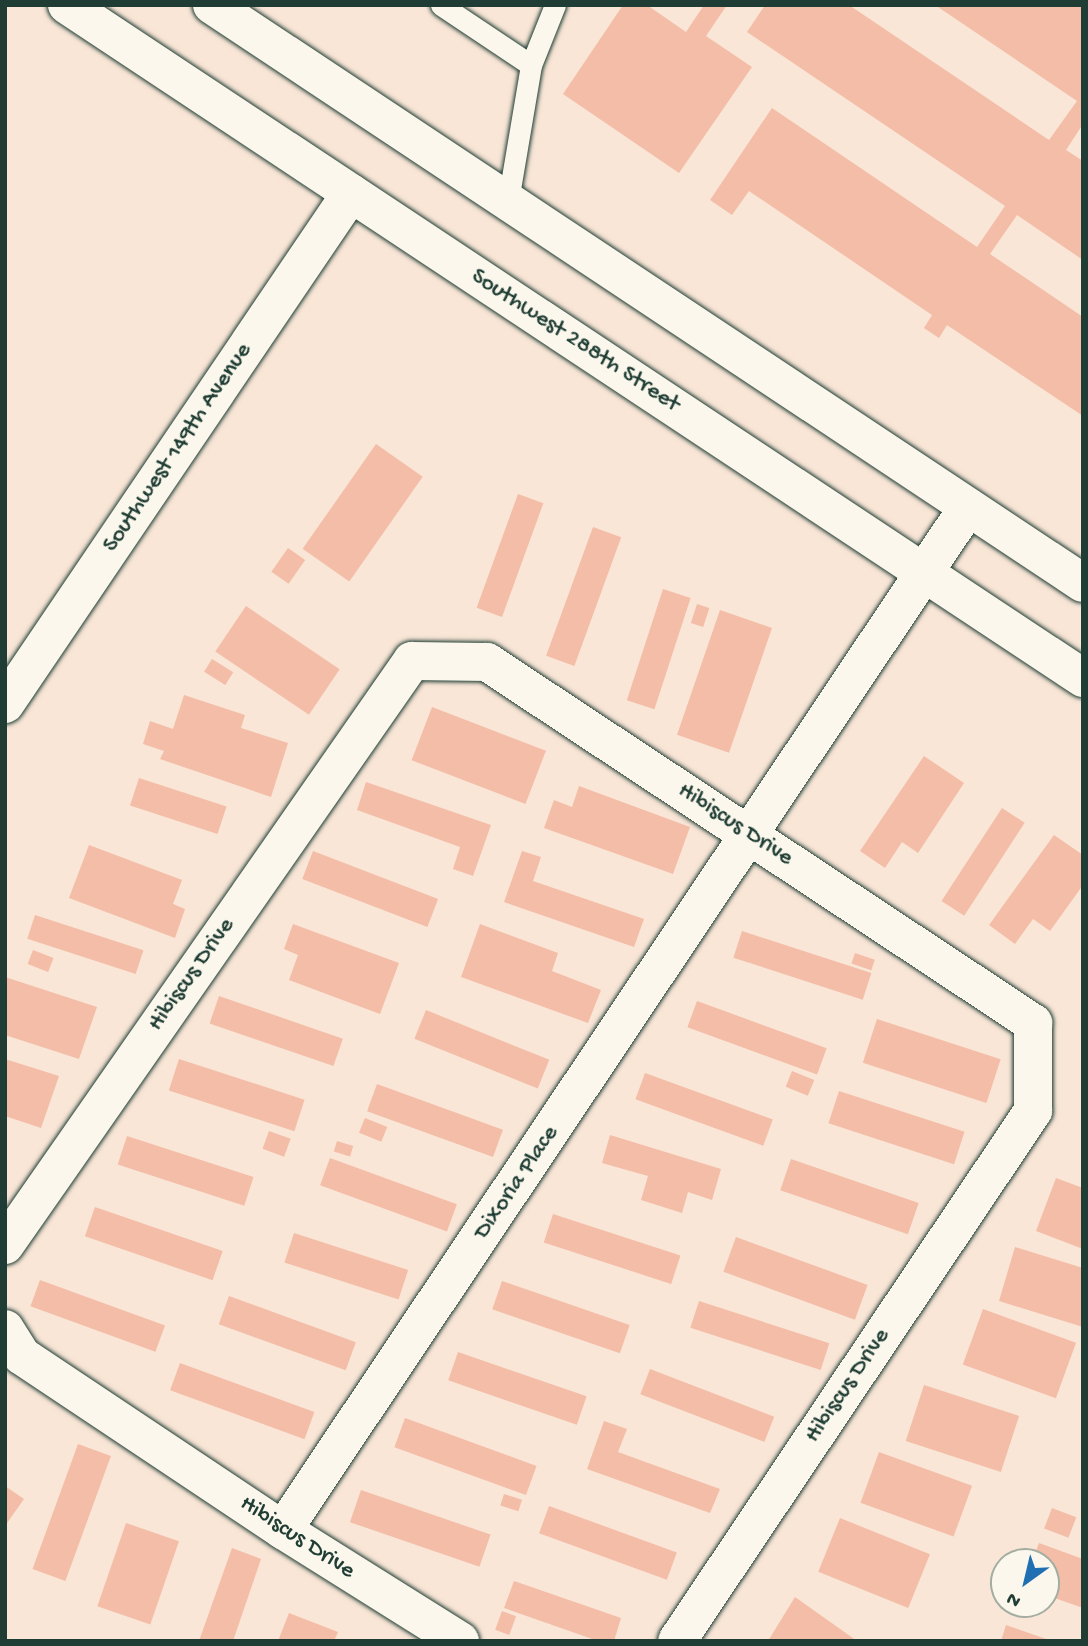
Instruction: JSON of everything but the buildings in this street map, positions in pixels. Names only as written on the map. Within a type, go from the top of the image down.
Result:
[{"type":"street","name":"Southwest 288th Street","points":[[67,5],[1083,678]]},
{"type":"street","points":[[212,5],[1083,583]]},
{"type":"street","name":"Southwest 149th Avenue","points":[[5,704],[351,193]]},
{"type":"street","name":"Dixoria Place","points":[[283,1530],[752,835],[968,507]]},
{"type":"street","name":"Hibiscus Drive","points":[[5,1245],[412,661],[488,662],[1033,1023],[1033,1111],[677,1641]]},
{"type":"street","name":"Hibiscus Drive","points":[[5,1329],[22,1356],[283,1530],[460,1641]]},
{"type":"lane","points":[[441,5],[531,65]]},
{"type":"lane","points":[[508,201],[531,65],[555,5]]}]
